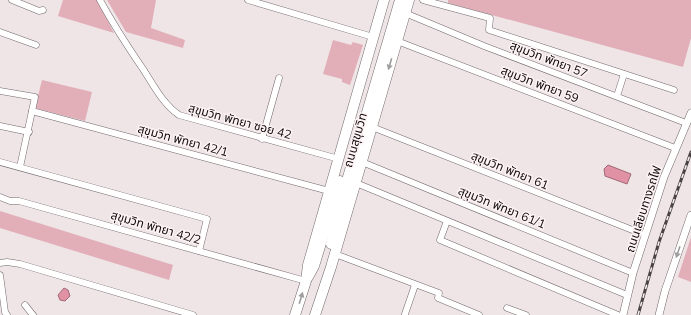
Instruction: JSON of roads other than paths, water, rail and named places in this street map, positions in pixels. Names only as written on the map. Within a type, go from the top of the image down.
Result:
[{"type":"highway","name":"ถนนสุขุมวิท","points":[[295,315],[384,0]]},
{"type":"highway","name":"ถนนสุขุมวิท","points":[[306,280],[314,266],[393,0]]},
{"type":"highway","name":"ถนนสุขุมวิท","points":[[323,286],[325,266],[346,184],[400,0]]},
{"type":"highway","name":"ถนนสุขุมวิท","points":[[315,315],[323,286],[335,254],[409,0]]},
{"type":"street","points":[[12,0],[39,11],[43,10]]},
{"type":"street","name":"สุขุมวิท พัทยา ซอย 42","points":[[100,0],[126,44],[172,110],[179,116],[339,159]]},
{"type":"street","points":[[248,0],[373,37]]},
{"type":"street","points":[[422,0],[490,18],[489,30],[674,90]]},
{"type":"street","name":"สุขุมวิท พัทยา 57","points":[[405,13],[484,46],[686,123]]},
{"type":"street","points":[[0,32],[36,45]]},
{"type":"street","name":"สุขุมวิท พัทยา 59","points":[[397,41],[675,148]]},
{"type":"street","points":[[617,96],[624,74]]},
{"type":"street","points":[[262,139],[278,78]]},
{"type":"street","points":[[0,91],[35,97],[29,132],[20,167]]},
{"type":"street","name":"สุขุมวิท พัทยา 42/1","points":[[32,111],[329,191]]},
{"type":"street","name":"ถนนเลียบทางรถไฟ","points":[[622,315],[633,273],[675,148],[691,113]]},
{"type":"street","points":[[0,126],[29,132]]},
{"type":"street","name":"สุขุมวิท พัทยา 61","points":[[372,127],[640,233]]},
{"type":"street","points":[[0,162],[207,219],[199,251]]},
{"type":"street","name":"สุขุมวิท พัทยา 61/1","points":[[362,162],[633,273]]},
{"type":"street","points":[[356,183],[627,295]]},
{"type":"street","name":"สุขุมวิท พัทยา 42/2","points":[[0,197],[10,201],[19,201],[306,280]]},
{"type":"street","points":[[659,315],[665,291],[691,215]]},
{"type":"street","points":[[447,221],[440,240],[618,315]]},
{"type":"street","points":[[335,254],[439,293],[438,298],[478,315]]},
{"type":"street","points":[[0,263],[7,262],[20,264],[193,315]]},
{"type":"street","points":[[0,275],[5,312],[7,315]]},
{"type":"street","points":[[404,314],[415,284]]},
{"type":"street","points":[[25,305],[33,315]]},
{"type":"street","points":[[507,308],[526,315]]},
{"type":"railway","points":[[638,315],[659,242],[691,152]]}]
